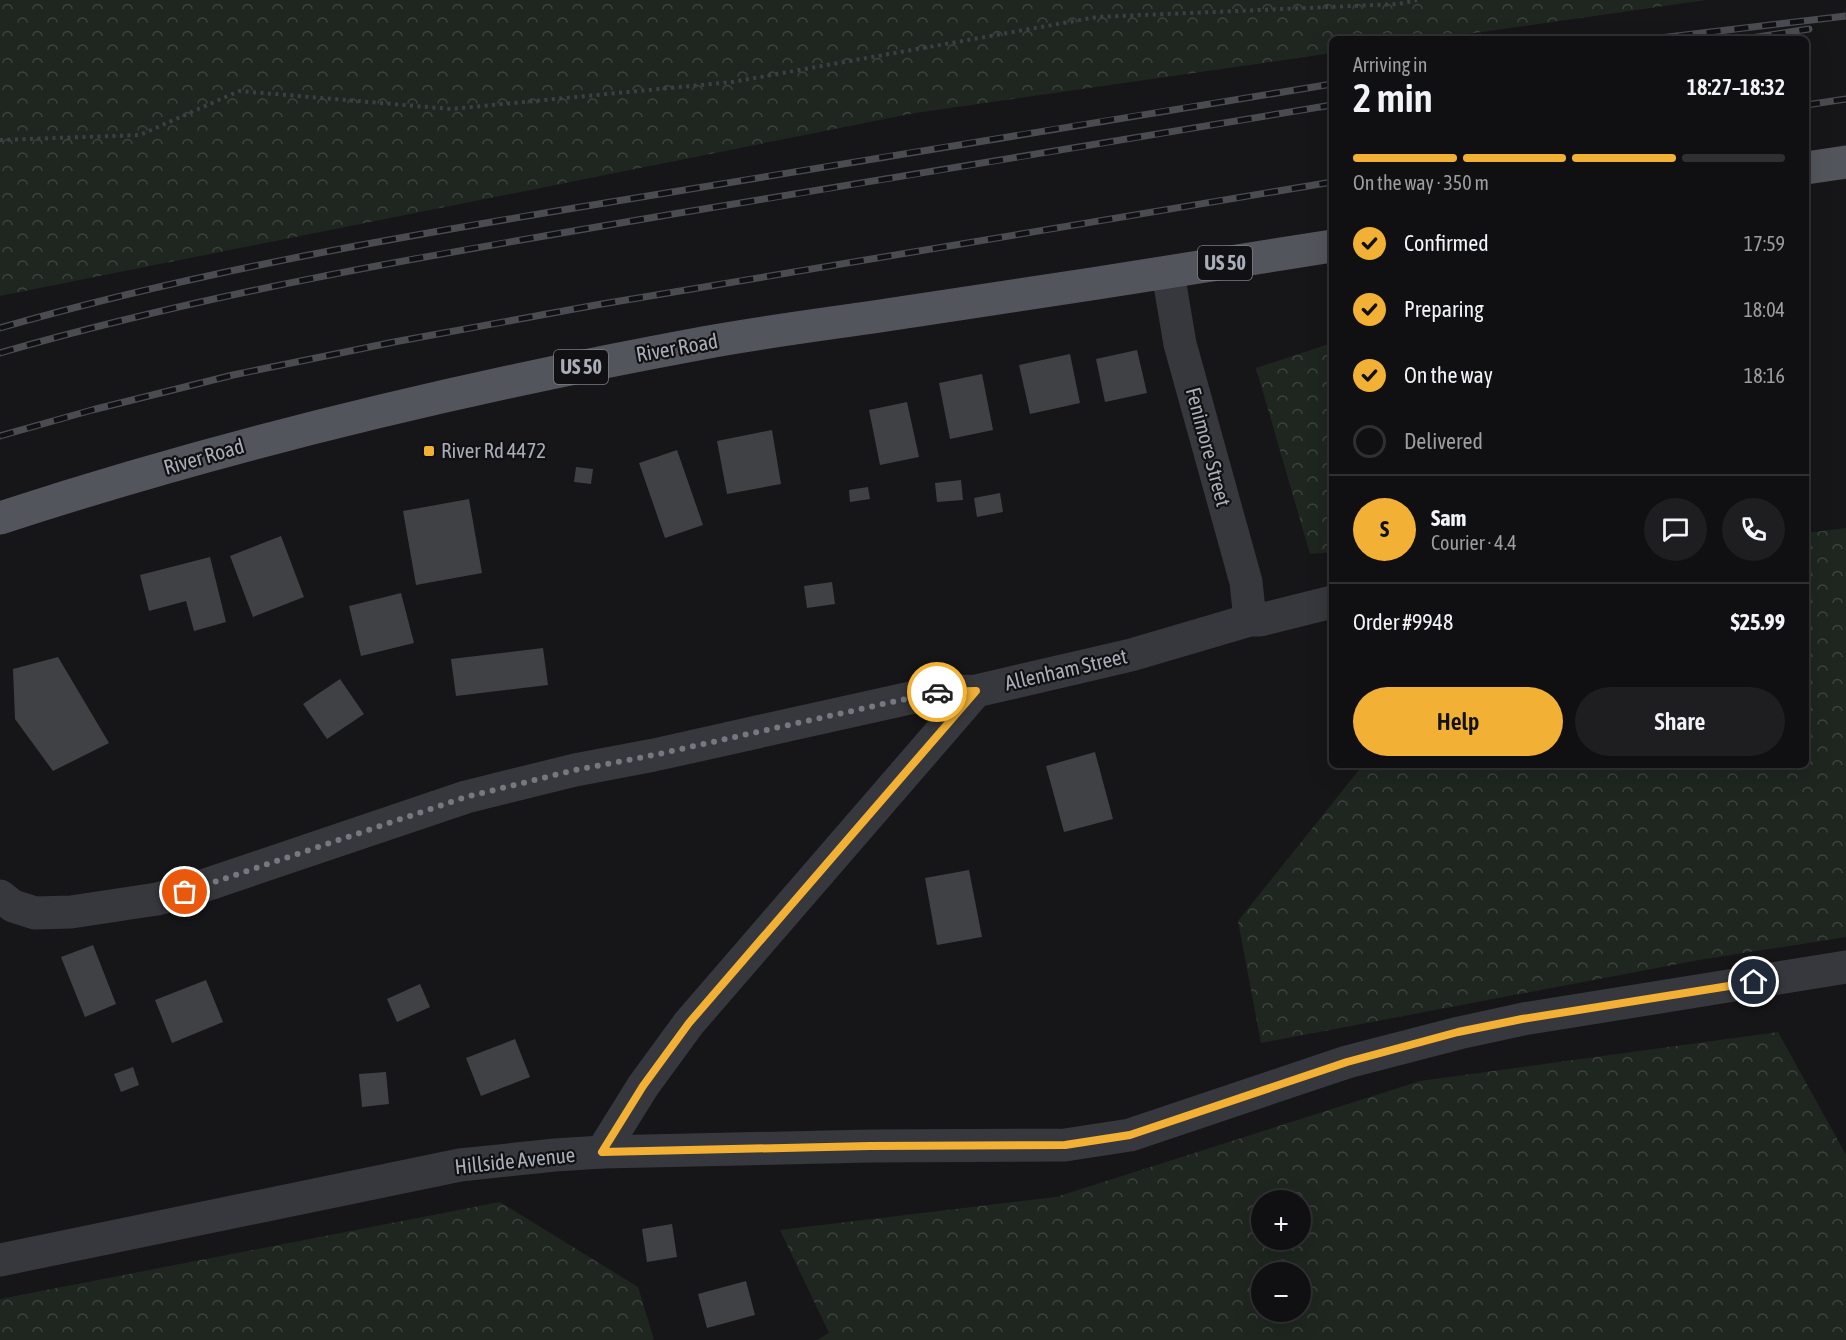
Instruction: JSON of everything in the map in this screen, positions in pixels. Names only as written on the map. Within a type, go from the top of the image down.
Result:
[{"type":"main road","points":[[1809,168],[1846,162]]},
{"type":"main road","name":"River Road","points":[[0,518],[86,490],[296,431],[508,381],[707,342],[1329,246]]},
{"type":"street","name":"Fenimore Street","points":[[1168,273],[1180,344],[1246,582],[1250,620]]},
{"type":"street","name":"Allenham Street","points":[[0,896],[13,906],[35,913],[71,912],[157,899],[185,892],[477,794],[575,770],[666,753],[938,692],[976,691],[1131,655],[1250,620],[1260,620],[1329,603]]},
{"type":"street","points":[[602,1152],[643,1086],[689,1023],[976,691]]},
{"type":"street","name":"Hillside Avenue","points":[[0,1260],[460,1165],[602,1152],[870,1146],[1065,1145],[1130,1135],[1347,1062],[1458,1032],[1522,1019],[1846,967]]},
{"type":"path","points":[[0,140],[140,135],[239,91],[451,110],[732,82],[1097,17],[1399,4],[1417,0]]},
{"type":"green space","points":[[0,0],[1706,0],[1454,36],[1329,36],[1329,53],[915,113],[0,296]]},
{"type":"green space","points":[[1329,344],[1329,552],[1310,554],[1256,368]]},
{"type":"green space","points":[[1846,528],[1846,937],[1699,960],[1261,1043],[1238,921],[1361,768],[1809,768],[1809,533]]},
{"type":"green space","points":[[1778,1032],[1846,1155],[1846,1340],[817,1340],[829,1333],[780,1230],[1056,1197],[1420,1081]]},
{"type":"green space","points":[[500,1202],[638,1287],[654,1340],[0,1340],[0,1299]]},
{"type":"building","points":[[1137,350],[1147,393],[1105,402],[1096,359]]},
{"type":"building","points":[[1070,354],[1080,403],[1030,414],[1019,365]]},
{"type":"building","points":[[982,374],[993,430],[950,439],[939,383]]},
{"type":"building","points":[[907,402],[919,457],[880,465],[869,410]]},
{"type":"building","points":[[772,430],[781,484],[727,494],[717,441]]},
{"type":"building","points":[[677,450],[703,525],[665,538],[639,463]]},
{"type":"building","points":[[576,467],[593,469],[591,484],[574,482]]},
{"type":"building","points":[[961,480],[963,500],[937,502],[935,483]]},
{"type":"building","points":[[868,487],[870,499],[850,502],[849,490]]},
{"type":"building","points":[[1000,493],[1003,512],[977,517],[974,498]]},
{"type":"building","points":[[469,499],[482,573],[416,585],[403,511]]},
{"type":"building","points":[[281,536],[304,597],[253,617],[230,556]]},
{"type":"building","points":[[210,557],[226,622],[194,631],[186,601],[149,611],[140,575]]},
{"type":"building","points":[[832,582],[835,604],[807,608],[804,586]]},
{"type":"building","points":[[401,593],[414,643],[361,656],[349,606]]},
{"type":"building","points":[[543,648],[548,685],[456,696],[451,659]]},
{"type":"building","points":[[58,657],[109,743],[53,771],[15,719],[13,669]]},
{"type":"building","points":[[340,679],[364,714],[327,739],[303,704]]},
{"type":"building","points":[[1095,752],[1113,819],[1064,832],[1046,766]]},
{"type":"building","points":[[969,870],[982,937],[937,945],[925,878]]},
{"type":"building","points":[[93,945],[116,1004],[85,1017],[61,957]]},
{"type":"building","points":[[206,980],[223,1022],[172,1043],[155,1000]]},
{"type":"building","points":[[420,984],[430,1007],[397,1022],[387,999]]},
{"type":"building","points":[[515,1039],[530,1077],[481,1096],[466,1058]]},
{"type":"building","points":[[133,1067],[139,1085],[121,1092],[114,1074]]},
{"type":"building","points":[[386,1072],[389,1104],[362,1107],[359,1074]]},
{"type":"building","points":[[672,1224],[677,1257],[647,1262],[642,1229]]},
{"type":"building","points":[[746,1281],[755,1315],[707,1328],[698,1294]]},
{"type":"railway","points":[[1676,36],[1846,16]]},
{"type":"railway","points":[[1764,36],[1809,29]]},
{"type":"railway","points":[[0,328],[163,286],[328,251],[1329,84]]},
{"type":"railway","points":[[1809,105],[1846,99]]},
{"type":"railway","points":[[0,353],[165,310],[415,259],[1329,105]]},
{"type":"railway","points":[[0,436],[92,410],[233,375],[394,342],[596,305],[1329,183]]},
{"type":"way so far","points":[[185,892],[466,797],[575,770],[654,755],[937,692]]},
{"type":"place","name":"River Rd 4472","points":[[429,451]]},
{"type":"route","points":[[937,692],[976,691],[689,1023],[643,1086],[602,1152],[870,1146],[1065,1145],[1130,1135],[1347,1062],[1458,1032],[1522,1019],[1754,982]]}]
